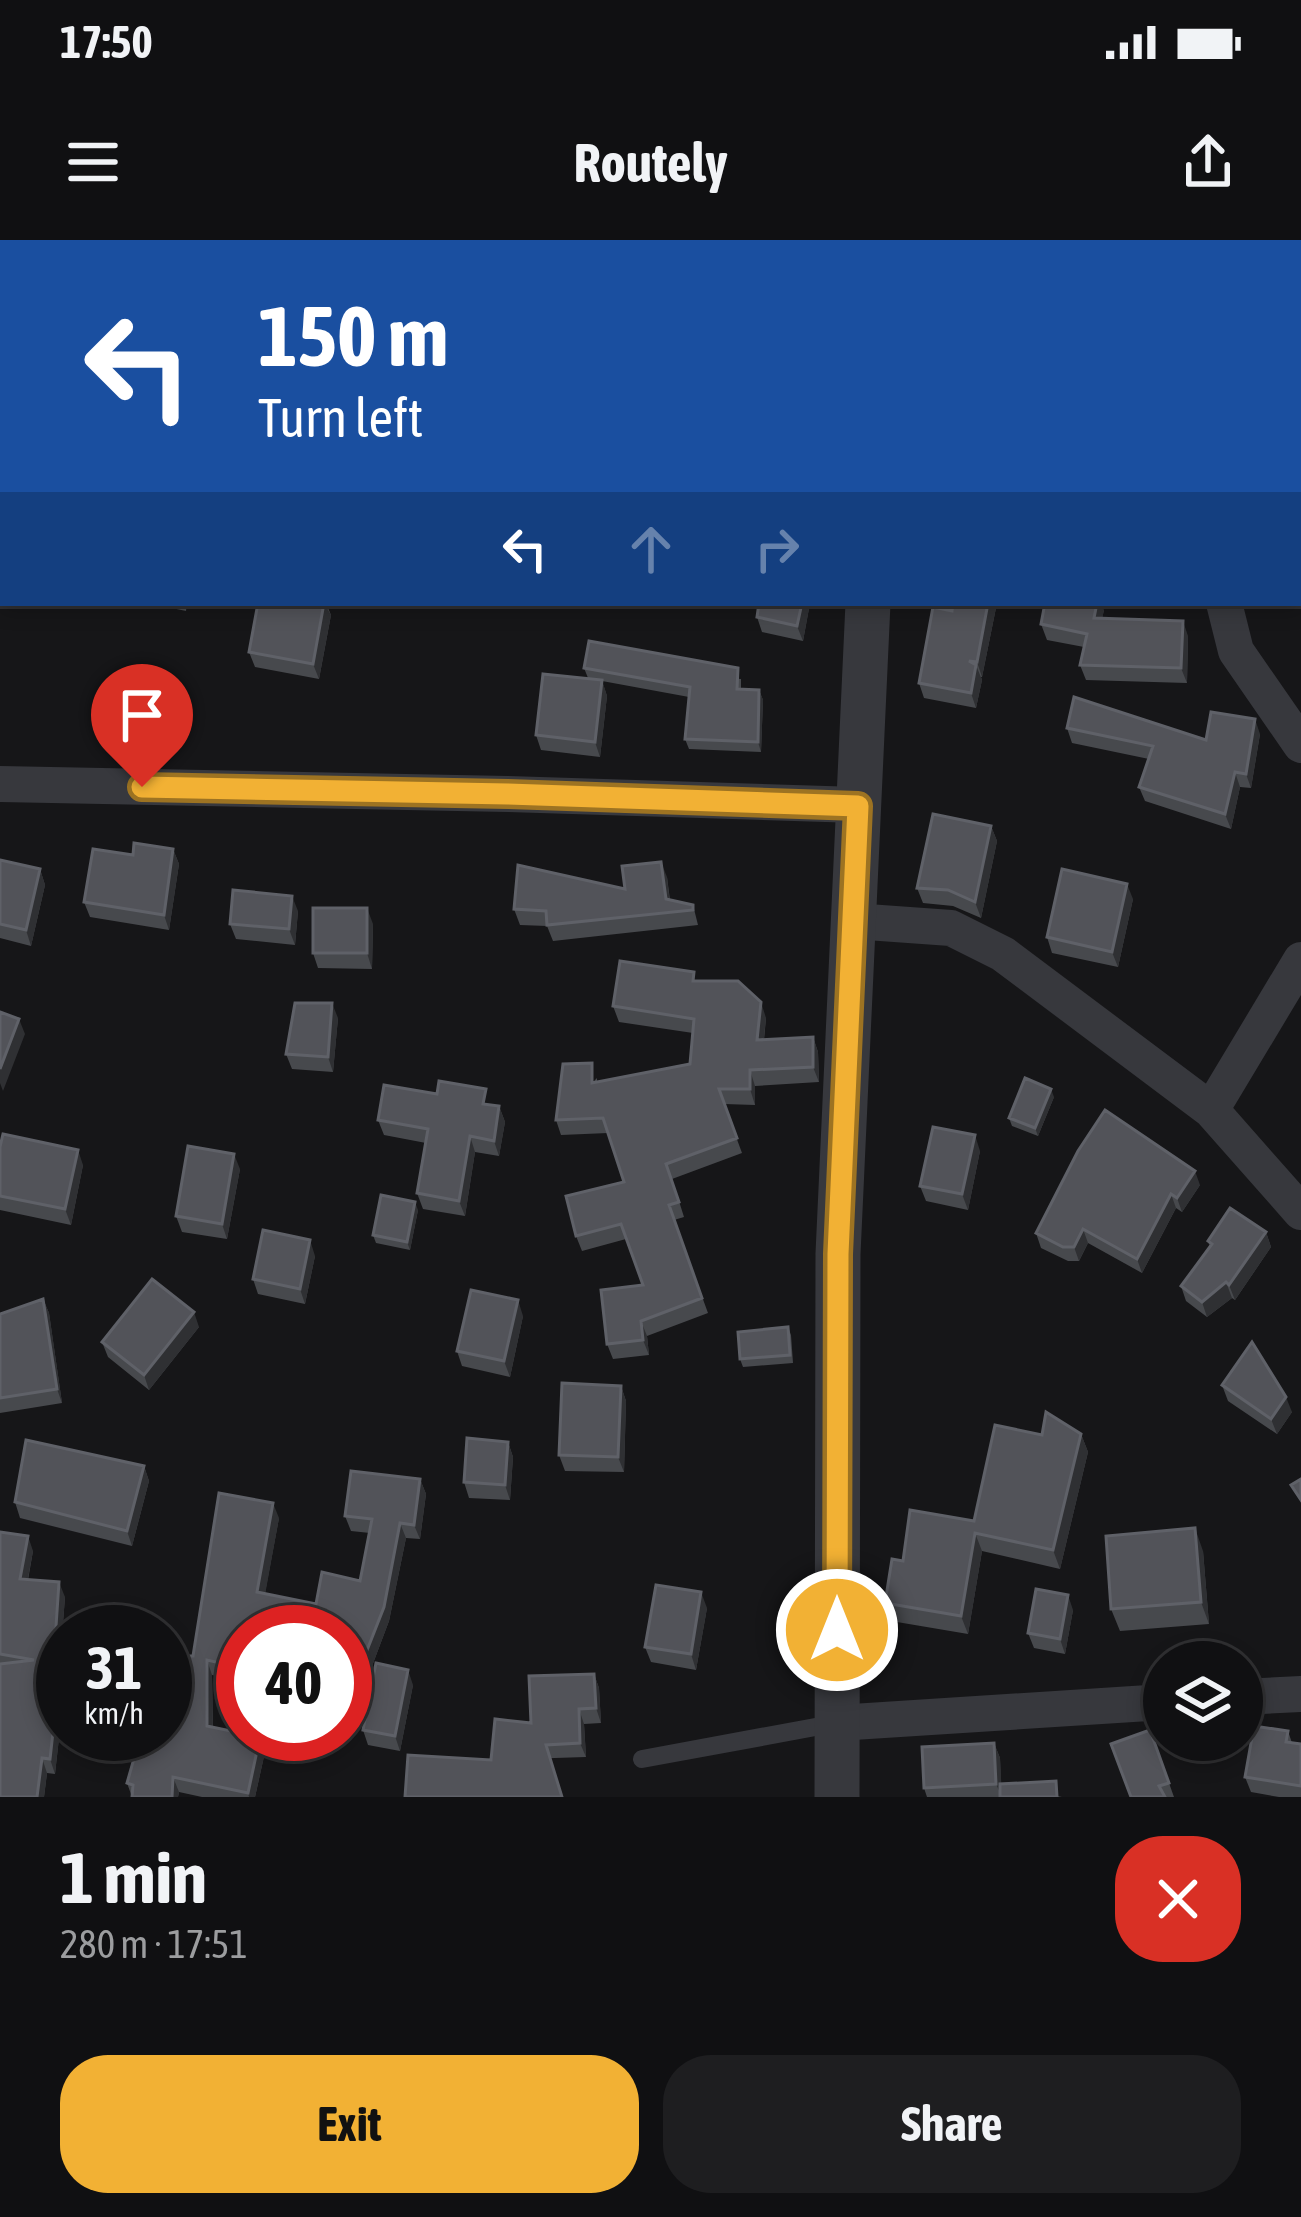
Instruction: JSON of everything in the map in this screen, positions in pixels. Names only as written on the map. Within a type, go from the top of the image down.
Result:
[{"type":"street","points":[[837,1797],[838,1254],[868,606]]},
{"type":"street","points":[[1225,606],[1236,651],[1301,745]]},
{"type":"street","points":[[0,784],[858,806]]},
{"type":"street","points":[[853,921],[951,928],[1004,954],[1211,1110],[1301,1212]]},
{"type":"street","points":[[1211,1110],[1301,960]]},
{"type":"street","points":[[1263,1696],[1301,1694]]},
{"type":"street","points":[[836,1723],[1143,1703]]},
{"type":"lane","points":[[642,1759],[836,1723]]},
{"type":"building","points":[[257,606],[323,606],[313,664],[249,652]]},
{"type":"building","points":[[759,606],[801,606],[797,626],[757,617]]},
{"type":"building","points":[[953,606],[987,606],[977,662],[969,661],[976,665],[971,693],[919,683],[933,607],[952,611]]},
{"type":"building","points":[[1044,606],[1096,606],[1094,618],[1183,621],[1181,668],[1080,665],[1087,634],[1041,624]]},
{"type":"building","points":[[589,641],[738,668],[737,689],[759,690],[758,742],[685,739],[690,687],[584,668]]},
{"type":"building","points":[[543,674],[602,680],[595,742],[536,735]]},
{"type":"building","points":[[1074,697],[1206,740],[1211,712],[1255,719],[1246,774],[1235,772],[1225,814],[1139,787],[1153,746],[1067,728]]},
{"type":"building","points":[[933,814],[991,826],[975,902],[948,890],[917,888]]},
{"type":"building","points":[[134,843],[173,849],[164,915],[84,902],[93,849],[133,855]]},
{"type":"building","points":[[0,860],[40,869],[26,930],[0,924]]},
{"type":"building","points":[[661,862],[666,899],[693,905],[693,910],[547,925],[546,911],[514,909],[518,865],[625,889],[622,866]]},
{"type":"building","points":[[1062,869],[1127,884],[1112,952],[1047,937]]},
{"type":"building","points":[[233,890],[292,896],[289,929],[230,924]]},
{"type":"building","points":[[313,908],[367,908],[367,953],[313,953]]},
{"type":"building","points":[[620,961],[694,972],[693,981],[738,981],[761,1002],[757,1040],[813,1037],[813,1067],[750,1070],[750,1089],[719,1089],[737,1138],[666,1164],[679,1202],[669,1205],[702,1298],[641,1321],[643,1340],[607,1344],[601,1290],[643,1285],[621,1224],[576,1236],[566,1196],[624,1182],[603,1118],[556,1120],[563,1064],[592,1063],[592,1083],[690,1064],[694,1019],[613,1006]]},
{"type":"building","points":[[295,1003],[332,1003],[328,1057],[286,1054]]},
{"type":"building","points":[[0,1012],[19,1019],[0,1069]]},
{"type":"building","points":[[1025,1078],[1051,1089],[1035,1128],[1009,1118]]},
{"type":"building","points":[[439,1081],[486,1089],[483,1104],[499,1106],[494,1141],[470,1136],[459,1201],[417,1193],[428,1129],[378,1120],[384,1085],[437,1094]]},
{"type":"building","points":[[1105,1110],[1195,1171],[1177,1198],[1171,1194],[1137,1259],[1083,1229],[1074,1247],[1063,1247],[1036,1233]]},
{"type":"building","points":[[933,1127],[975,1135],[962,1194],[920,1186]]},
{"type":"building","points":[[3,1134],[78,1150],[65,1209],[0,1196]]},
{"type":"building","points":[[188,1146],[234,1154],[222,1224],[176,1216]]},
{"type":"building","points":[[381,1195],[415,1202],[407,1242],[373,1235]]},
{"type":"building","points":[[1230,1208],[1266,1232],[1229,1285],[1226,1282],[1202,1302],[1181,1286],[1212,1244],[1208,1241]]},
{"type":"building","points":[[263,1230],[310,1240],[300,1289],[253,1279]]},
{"type":"building","points":[[152,1279],[194,1312],[144,1375],[102,1342]]},
{"type":"building","points":[[471,1290],[518,1300],[504,1361],[457,1351]]},
{"type":"building","points":[[43,1299],[57,1389],[0,1398],[0,1314]]},
{"type":"building","points":[[788,1327],[790,1355],[740,1359],[738,1332]]},
{"type":"building","points":[[1252,1342],[1286,1397],[1271,1419],[1222,1385]]},
{"type":"building","points":[[562,1383],[621,1386],[618,1457],[559,1455]]},
{"type":"building","points":[[1046,1412],[1081,1434],[1053,1550],[975,1533],[961,1616],[885,1603],[892,1559],[903,1561],[910,1510],[974,1521],[995,1425],[1042,1435]]},
{"type":"building","points":[[467,1438],[508,1442],[505,1485],[464,1482]]},
{"type":"building","points":[[26,1440],[144,1466],[127,1531],[15,1502]]},
{"type":"building","points":[[351,1471],[420,1479],[414,1525],[400,1523],[384,1607],[372,1638],[372,1605],[216,1605],[216,1662],[207,1660],[207,1726],[216,1728],[216,1761],[255,1761],[248,1793],[173,1777],[172,1797],[132,1797],[133,1785],[127,1783],[133,1761],[192,1761],[192,1656],[219,1493],[273,1503],[257,1592],[316,1604],[322,1572],[360,1581],[372,1519],[345,1516]]},
{"type":"building","points":[[1301,1479],[1301,1500],[1291,1485]]},
{"type":"building","points":[[1195,1528],[1201,1602],[1111,1609],[1106,1536]]},
{"type":"building","points":[[0,1532],[28,1536],[20,1579],[59,1582],[57,1605],[36,1605],[36,1761],[42,1761],[37,1797],[0,1797],[0,1664],[34,1660],[0,1654]]},
{"type":"building","points":[[656,1585],[701,1592],[691,1654],[645,1647]]},
{"type":"building","points":[[1036,1589],[1068,1595],[1060,1639],[1028,1633]]},
{"type":"building","points":[[376,1663],[408,1670],[395,1736],[372,1732]]},
{"type":"building","points":[[594,1674],[596,1708],[579,1709],[580,1743],[546,1745],[562,1797],[405,1797],[408,1755],[491,1760],[495,1719],[531,1723],[529,1676]]},
{"type":"building","points":[[1263,1727],[1288,1731],[1286,1742],[1301,1744],[1301,1786],[1245,1777],[1248,1761],[1263,1761]]},
{"type":"building","points":[[1143,1733],[1143,1761],[1161,1761],[1169,1783],[1159,1786],[1165,1797],[1131,1797],[1111,1744]]},
{"type":"building","points":[[994,1743],[996,1784],[924,1788],[922,1747]]},
{"type":"building","points":[[1056,1781],[1057,1797],[1000,1797],[1000,1784]]},
{"type":"route","points":[[142,787],[858,806],[838,1254],[837,1630]]}]
